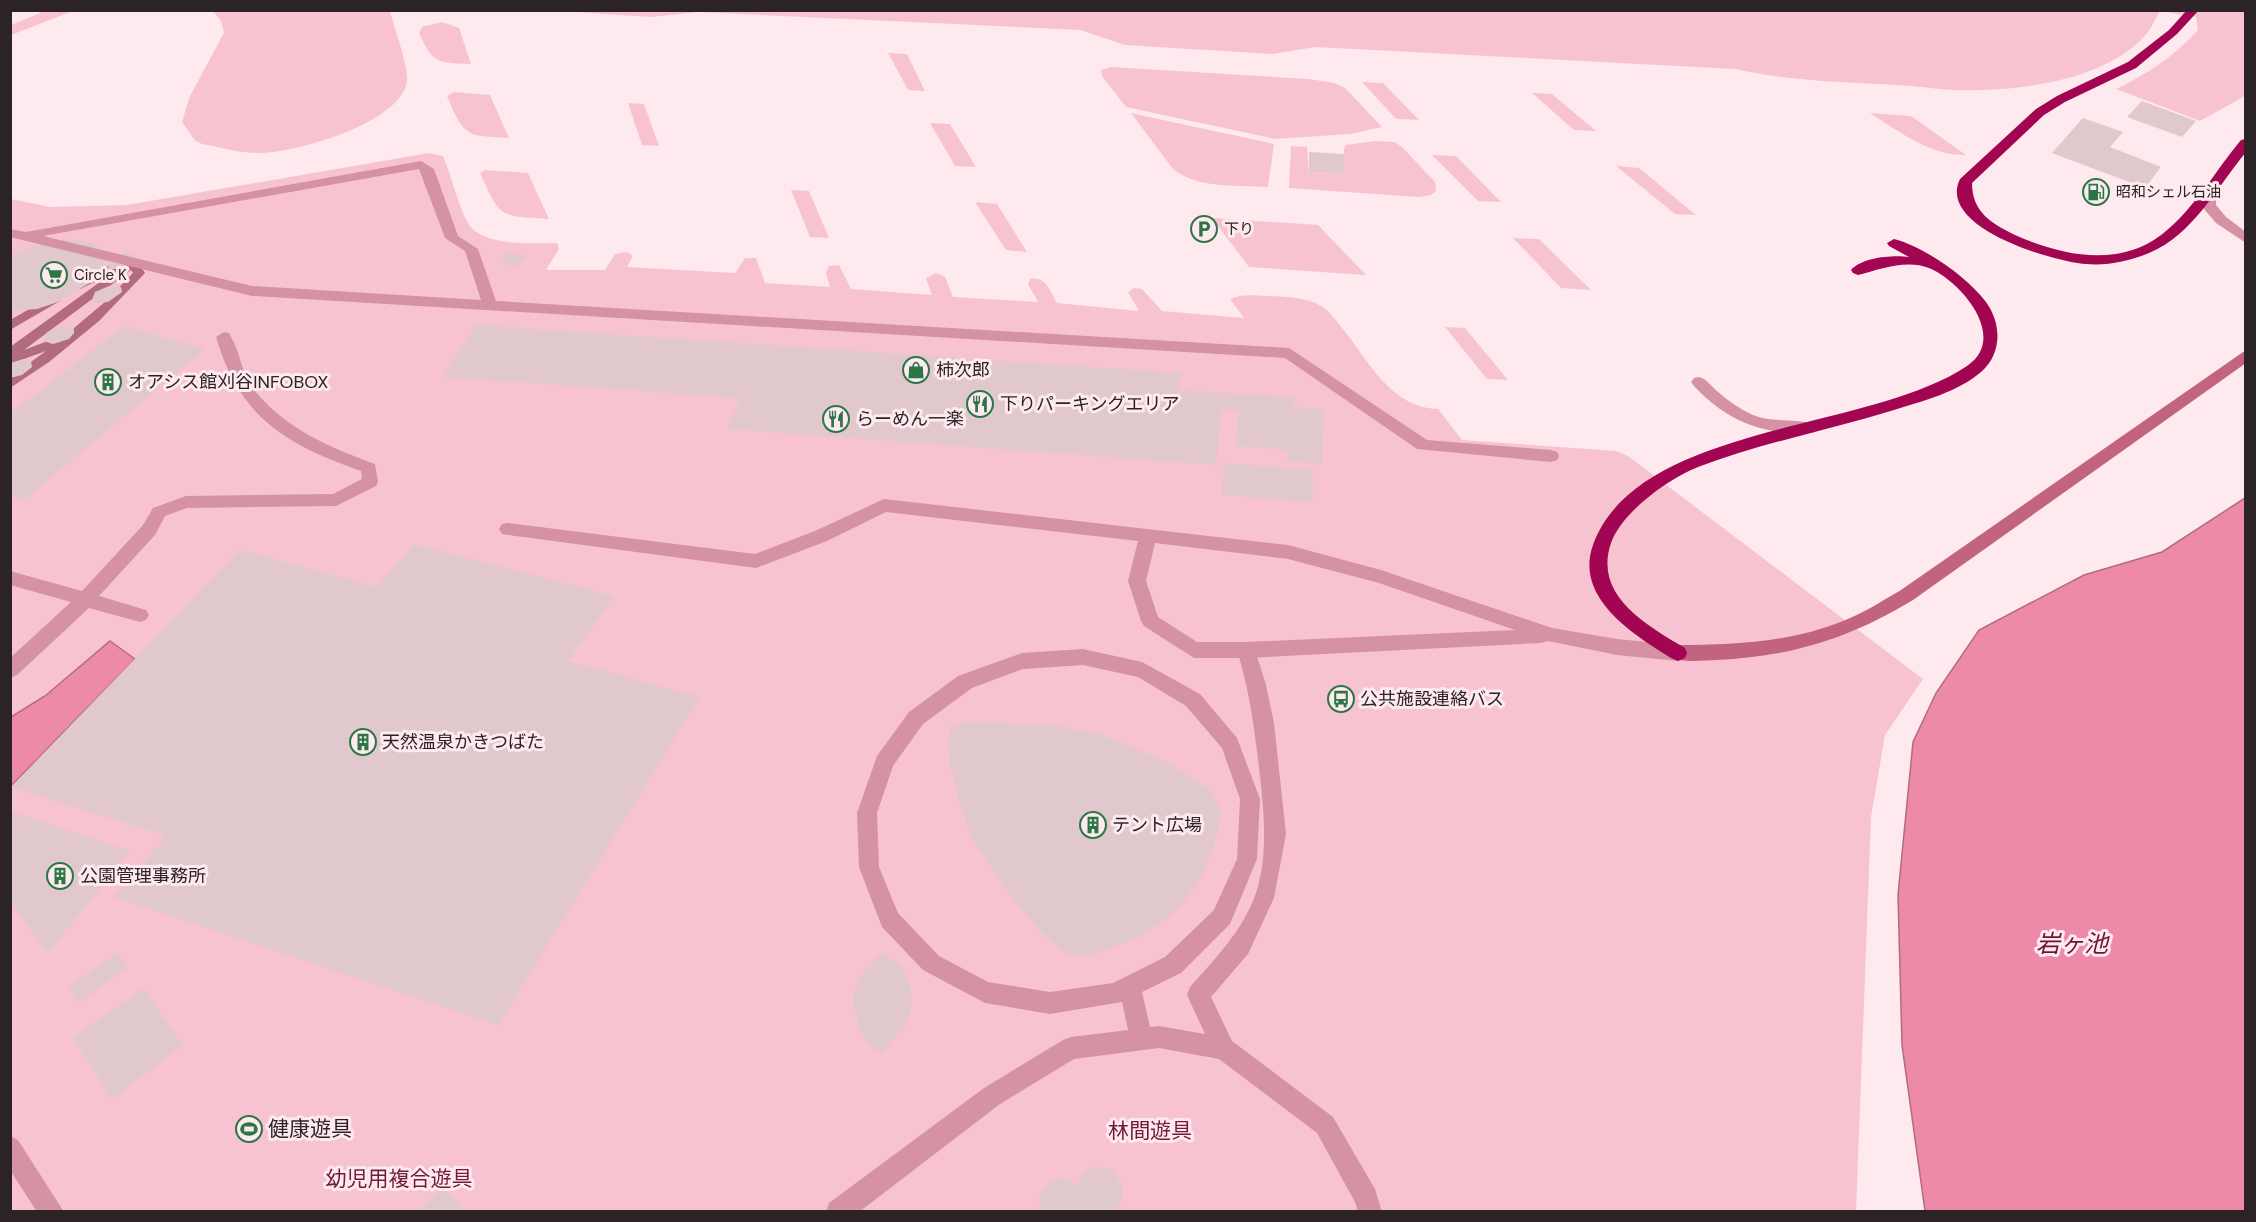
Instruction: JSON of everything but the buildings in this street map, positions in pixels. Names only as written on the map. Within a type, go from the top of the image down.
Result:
[{"type":"highway","points":[[2194,10],[2173,32],[2132,65],[2061,99],[2040,112],[1965,182],[1964,196],[1970,210],[1987,224],[2011,238],[2065,257],[2089,260],[2114,259],[2138,253],[2161,242],[2177,229],[2246,143]]},
{"type":"highway","points":[[1678,653],[1648,637],[1605,593],[1596,570],[1599,542],[1616,516],[1638,495],[1690,464],[1898,403],[1940,388],[1969,373],[1988,355],[1991,333],[1986,315],[1970,293],[1948,273],[1894,243]]},
{"type":"highway","points":[[1858,270],[1881,261],[1901,259],[1923,263],[1948,273]]},
{"type":"street","points":[[16,235],[421,165],[427,169],[452,238],[471,249],[490,305]]},
{"type":"street","points":[[2209,189],[2209,206],[2221,220],[2246,239]]},
{"type":"street","points":[[16,235],[252,291],[1289,353],[1423,445],[1551,456]]},
{"type":"street","points":[[10,670],[60,626],[86,599],[149,530],[159,512],[186,502],[336,500],[370,482],[369,468],[340,458],[299,438],[267,414],[237,376],[224,337]]},
{"type":"street","points":[[508,529],[756,561],[821,536],[884,505],[1288,552],[1381,577],[1552,635],[1617,647],[1678,653],[1728,653],[1774,647],[1821,636],[1871,617],[1917,588],[2246,355]]},
{"type":"street","points":[[1699,382],[1716,401],[1754,423],[1778,427],[1809,428]]},
{"type":"street","points":[[1148,535],[1137,581],[1150,621],[1194,650],[1246,650],[1552,635]]},
{"type":"street","points":[[10,578],[140,615]]},
{"type":"street","points":[[1224,1049],[1198,995],[1240,947],[1267,891],[1276,834],[1264,723],[1257,685],[1246,650]]},
{"type":"street","points":[[1083,657],[1142,670],[1193,700],[1230,744],[1250,799],[1247,859],[1222,917],[1173,965],[1130,986],[1115,993],[1050,1003],[985,992],[931,963],[890,920],[869,867],[867,813],[884,762],[916,718],[965,682],[1022,661],[1083,657]]},
{"type":"street","points":[[1130,986],[1141,1039]]},
{"type":"street","points":[[837,1212],[985,1101],[1071,1048],[1159,1037],[1224,1049],[1325,1125],[1366,1198],[1370,1212]]},
{"type":"street","points":[[10,1148],[52,1212]]},
{"type":"green space","points":[[47,10],[73,11],[11,35],[11,25]]},
{"type":"green space","points":[[213,11],[390,11],[404,58],[407,82],[400,97],[386,111],[366,123],[320,142],[275,152],[259,153],[236,151],[200,143],[194,139],[182,122],[190,96],[224,33],[221,21]]},
{"type":"green space","points":[[561,11],[2160,11],[2143,38],[2125,53],[2079,75],[2027,86],[1953,90],[1816,80],[1735,69],[1315,47],[1273,54],[1125,45],[1080,30],[698,12],[651,17]]},
{"type":"green space","points":[[2160,11],[2245,11],[2245,96],[2200,121],[2116,89],[2160,64],[2198,30],[2196,17]]},
{"type":"green space","points":[[442,22],[459,28],[471,64],[444,62],[428,51],[419,33],[422,27]]},
{"type":"green space","points":[[888,53],[907,54],[925,91],[908,90]]},
{"type":"green space","points":[[1111,67],[1309,79],[1334,83],[1345,88],[1382,127],[1350,134],[1275,139],[1126,107],[1102,76],[1101,70]]},
{"type":"green space","points":[[1362,82],[1383,83],[1419,120],[1396,119]]},
{"type":"green space","points":[[454,92],[490,95],[509,138],[475,134],[462,126],[447,96]]},
{"type":"green space","points":[[1532,93],[1552,94],[1596,131],[1574,130]]},
{"type":"green space","points":[[628,103],[644,104],[659,146],[642,145]]},
{"type":"green space","points":[[1131,113],[1274,144],[1268,187],[1218,185],[1183,175],[1173,169]]},
{"type":"green space","points":[[1870,113],[1911,116],[1966,155],[1928,147]]},
{"type":"green space","points":[[930,123],[950,124],[976,167],[955,166]]},
{"type":"green space","points":[[1376,141],[1394,142],[1401,146],[1435,182],[1436,191],[1431,195],[1419,197],[1289,188],[1291,146],[1307,147],[1309,172],[1344,173],[1346,145]]},
{"type":"green space","points":[[429,153],[443,156],[464,215],[475,231],[496,240],[509,242],[557,243],[559,249],[546,270],[605,270],[615,254],[627,252],[633,256],[627,267],[735,273],[745,258],[756,258],[765,283],[830,287],[826,273],[829,266],[839,265],[851,289],[932,295],[926,278],[936,273],[945,277],[953,297],[1038,302],[1028,284],[1030,279],[1035,279],[1047,285],[1057,303],[1139,311],[1128,292],[1134,288],[1142,289],[1162,311],[1244,318],[1230,299],[1250,295],[1296,298],[1315,303],[1327,311],[1383,381],[1407,401],[1422,407],[1438,409],[1462,440],[1616,451],[1628,456],[1923,679],[1885,735],[1871,817],[1856,1211],[11,1211],[11,199],[50,207],[127,205]]},
{"type":"green space","points":[[1432,155],[1456,156],[1501,202],[1478,201]]},
{"type":"green space","points":[[1616,166],[1639,168],[1696,215],[1675,214]]},
{"type":"green space","points":[[485,170],[528,173],[549,219],[520,217],[504,212],[493,199],[480,173]]},
{"type":"green space","points":[[791,190],[809,191],[829,238],[810,237]]},
{"type":"green space","points":[[975,202],[997,204],[1027,252],[1006,250]]},
{"type":"green space","points":[[1212,218],[1318,225],[1366,275],[1249,267]]},
{"type":"green space","points":[[1513,238],[1539,239],[1591,290],[1561,288]]},
{"type":"green space","points":[[1445,327],[1465,328],[1508,380],[1487,379]]},
{"type":"water","name":"岩ヶ池","points":[[2245,498],[2245,1211],[1925,1211],[1902,1045],[1898,895],[1913,742],[1936,693],[1979,630],[2084,575],[2162,552]]},
{"type":"water","points":[[110,641],[135,659],[11,786],[11,717],[45,696]]},
{"type":"waterway","points":[[10,384],[95,318],[139,273],[133,264],[116,267],[80,285]]},
{"type":"waterway","points":[[10,354],[126,269]]},
{"type":"waterway","points":[[10,326],[56,298]]},
{"type":"waterway","points":[[10,360],[57,342]]},
{"type":"place","name":"昭和シェル石油","points":[[2096,192]]},
{"type":"place","name":"下り","points":[[1204,229]]},
{"type":"place","name":"Circle K","points":[[54,275]]},
{"type":"place","name":"柿次郎","points":[[916,370]]},
{"type":"place","name":"オアシス館刈谷INFOBOX","points":[[108,382]]},
{"type":"place","name":"下りパーキングエリア","points":[[980,404]]},
{"type":"place","name":"らーめん一楽","points":[[836,419]]},
{"type":"place","name":"公共施設連絡バス","points":[[1341,699]]},
{"type":"place","name":"天然温泉かきつばた","points":[[363,742]]},
{"type":"place","name":"テント広場","points":[[1093,825]]},
{"type":"place","name":"公園管理事務所","points":[[60,876]]},
{"type":"place","name":"健康遊具","points":[[249,1129]]},
{"type":"park label","name":"林間遊具","points":[[1150,1131]]},
{"type":"park label","name":"幼児用複合遊具","points":[[399,1179]]}]
